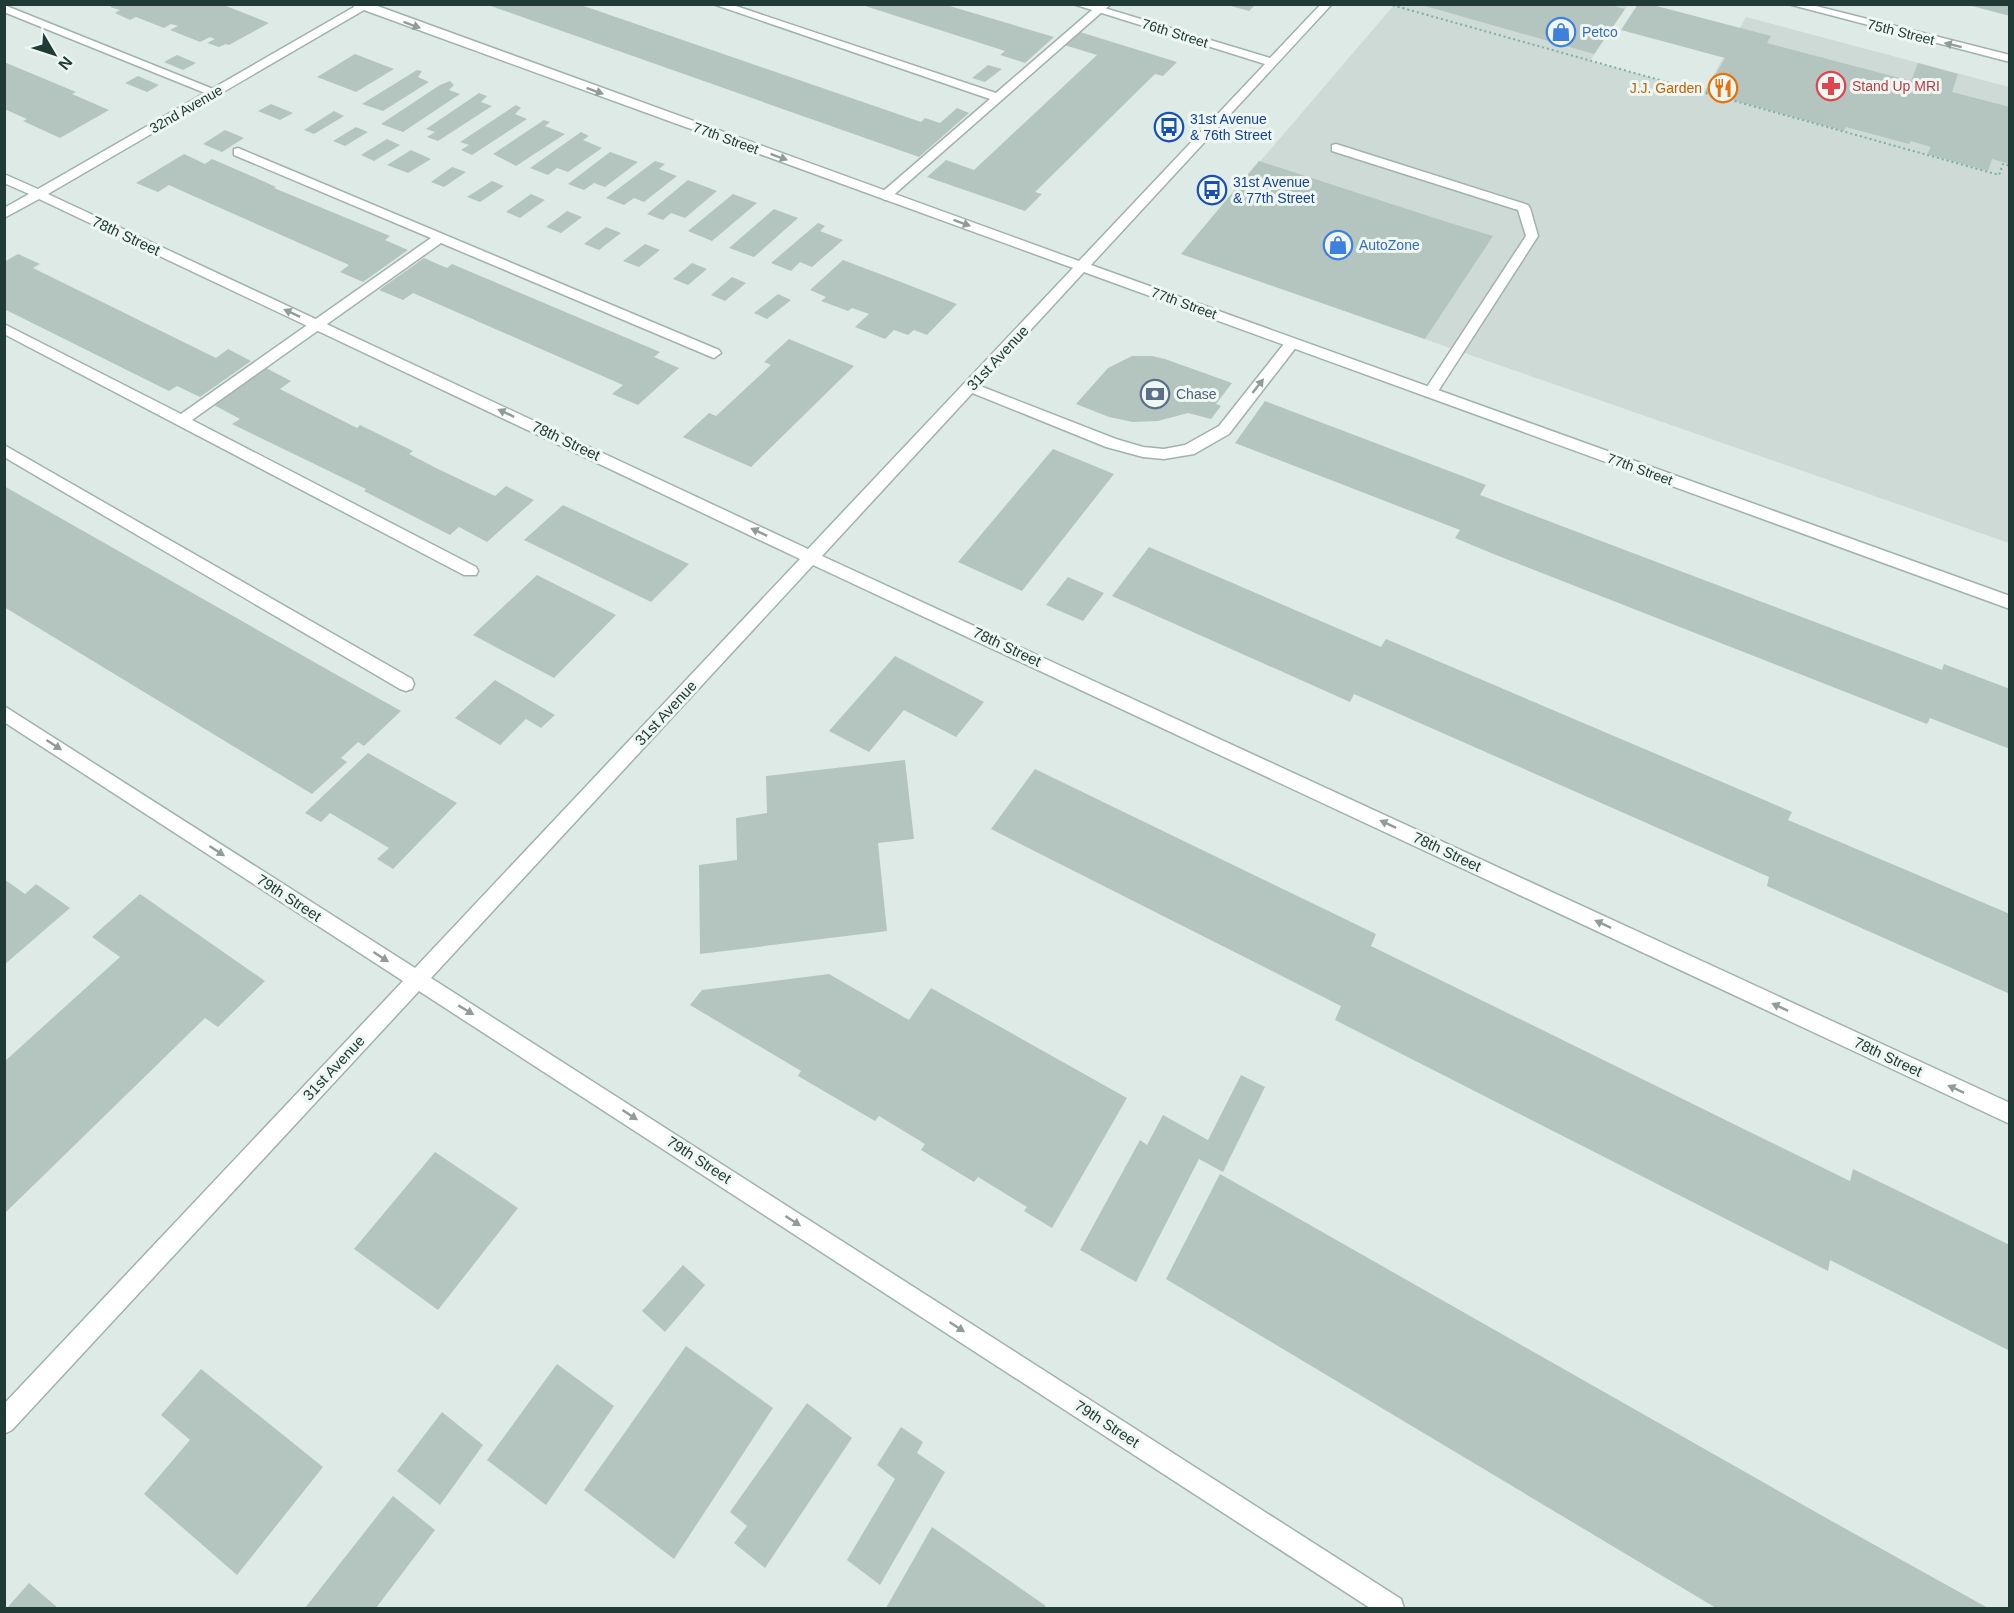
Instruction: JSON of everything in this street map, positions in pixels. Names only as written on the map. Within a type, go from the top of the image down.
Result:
[{"type":"street","points":[[718,4],[998,98]]},
{"type":"street","name":"76th Street","points":[[1078,4],[1102,8],[1273,63]]},
{"type":"street","name":"31st Avenue","points":[[4,1422],[1327,4]]},
{"type":"street","name":"75th Street","points":[[1793,4],[2010,59]]},
{"type":"street","name":"32nd Avenue","points":[[4,214],[362,5]]},
{"type":"street","name":"77th Street","points":[[362,5],[2010,603]]},
{"type":"street","points":[[4,8],[214,93]]},
{"type":"street","points":[[885,196],[1102,8]]},
{"type":"street","points":[[1336,148],[1524,208],[1532,236],[1430,393]]},
{"type":"street","points":[[238,152],[714,353]]},
{"type":"street","name":"78th Street","points":[[4,178],[2010,1114]]},
{"type":"street","points":[[181,421],[441,237]]},
{"type":"street","points":[[4,328],[470,571]]},
{"type":"street","points":[[970,387],[1111,443],[1143,452],[1164,454],[1189,450],[1224,430],[1292,342]]},
{"type":"street","points":[[4,450],[406,684]]},
{"type":"street","name":"79th Street","points":[[4,713],[1392,1608]]},
{"type":"path","points":[[1388,4],[1999,175],[2003,165],[2010,166]]},
{"type":"shaded area","points":[[1394,5],[1628,5],[1590,61],[1704,92],[1746,17],[2009,87],[2009,543],[1181,254]]},
{"type":"building","points":[[114,4],[221,4],[269,23],[229,45],[219,47],[207,43],[215,39],[210,37],[200,42],[170,30],[178,26],[171,24],[164,28],[136,17],[130,20],[115,13],[120,10],[110,7]]},
{"type":"building","points":[[485,4],[578,4],[921,122],[925,118],[940,123],[957,108],[969,113],[919,157]]},
{"type":"building","points":[[859,4],[943,4],[1054,37],[1025,63],[1000,55],[1005,51]]},
{"type":"building","name":"Petco","points":[[1418,4],[1607,4],[1625,9],[1594,54]]},
{"type":"building","name":"Stand Up MRI","points":[[1638,4],[1649,4],[1771,36],[1767,43],[1911,81],[1918,63],[1958,74],[1952,92],[2010,107],[2010,164],[1992,159],[1988,171],[1927,154],[1931,147],[1911,141],[1909,144],[1846,127],[1844,131],[1705,92],[1725,58],[1621,30]]},
{"type":"building","points":[[2010,4],[2010,16],[1968,5]]},
{"type":"building","points":[[1227,5],[1255,5],[1249,11]]},
{"type":"building","points":[[1080,32],[1177,62],[1163,76],[1155,74],[1035,192],[1042,194],[1025,211],[927,177],[946,160],[974,170],[1097,55],[1064,45]]},
{"type":"building","points":[[355,54],[394,69],[356,92],[317,77]]},
{"type":"building","points":[[177,55],[196,63],[183,70],[164,62]]},
{"type":"building","points":[[4,62],[76,92],[72,94],[109,110],[60,138],[23,121],[27,119],[4,109]]},
{"type":"building","points":[[988,65],[1002,69],[985,82],[972,78]]},
{"type":"building","points":[[417,70],[422,71],[418,77],[429,82],[383,111],[362,104]]},
{"type":"building","points":[[138,76],[159,85],[147,92],[125,83]]},
{"type":"building","points":[[450,81],[454,85],[449,90],[460,94],[403,132],[381,124],[440,85]]},
{"type":"building","points":[[479,93],[487,96],[481,102],[492,106],[438,141],[427,137],[435,132],[426,129]]},
{"type":"building","points":[[271,104],[293,113],[280,120],[258,111]]},
{"type":"building","points":[[516,105],[521,108],[515,114],[527,119],[472,155],[461,150],[469,145],[460,142]]},
{"type":"building","points":[[334,111],[344,116],[314,134],[304,130]]},
{"type":"building","points":[[544,120],[550,122],[545,126],[565,134],[516,166],[493,154]]},
{"type":"building","points":[[356,127],[368,132],[345,146],[333,141]]},
{"type":"building","points":[[225,130],[244,138],[222,152],[203,144]]},
{"type":"building","points":[[581,132],[589,136],[583,140],[602,148],[568,172],[557,168],[548,175],[530,168]]},
{"type":"building","points":[[387,139],[400,145],[374,161],[361,155]]},
{"type":"building","points":[[411,150],[431,159],[408,173],[387,165]]},
{"type":"building","points":[[610,152],[638,162],[605,187],[594,183],[584,190],[568,184]]},
{"type":"building","points":[[184,154],[205,164],[212,159],[276,187],[274,188],[390,236],[385,240],[408,250],[363,282],[340,272],[349,265],[169,185],[158,192],[136,183]]},
{"type":"building","points":[[655,161],[665,164],[659,169],[677,176],[644,202],[634,198],[624,205],[606,198]]},
{"type":"building","name":"AutoZone","points":[[1259,161],[1493,236],[1425,339],[1181,254]]},
{"type":"building","points":[[452,167],[466,172],[444,187],[431,182]]},
{"type":"building","points":[[688,180],[717,191],[685,218],[671,213],[663,220],[647,214]]},
{"type":"building","points":[[492,181],[504,186],[480,202],[467,197]]},
{"type":"building","points":[[531,194],[545,200],[520,218],[506,212]]},
{"type":"building","points":[[733,194],[757,203],[712,241],[688,231]]},
{"type":"building","points":[[774,209],[798,218],[754,257],[729,248]]},
{"type":"building","points":[[567,211],[582,217],[561,233],[546,227]]},
{"type":"building","points":[[818,223],[825,226],[820,231],[843,240],[812,267],[800,262],[791,271],[771,263]]},
{"type":"building","points":[[606,227],[621,233],[599,250],[584,244]]},
{"type":"building","points":[[645,244],[660,250],[639,267],[623,261]]},
{"type":"building","points":[[18,254],[40,264],[33,268],[216,358],[228,349],[251,361],[200,397],[177,386],[169,391],[4,309],[4,262]]},
{"type":"building","points":[[424,258],[447,268],[452,264],[660,352],[654,357],[679,368],[638,405],[612,394],[623,385],[413,293],[403,300],[379,290]]},
{"type":"building","points":[[843,260],[957,304],[927,335],[914,330],[908,335],[894,330],[885,339],[855,327],[869,314],[852,308],[848,311],[821,301],[826,297],[810,290]]},
{"type":"building","points":[[692,263],[707,269],[688,285],[673,279]]},
{"type":"building","points":[[732,277],[746,283],[725,301],[711,295]]},
{"type":"building","points":[[778,294],[791,300],[767,319],[754,313]]},
{"type":"building","points":[[789,339],[854,366],[751,467],[683,437],[709,413],[716,416],[771,365],[764,362]]},
{"type":"building","name":"Chase","points":[[1132,356],[1152,356],[1165,359],[1232,383],[1216,404],[1221,406],[1211,419],[1188,413],[1158,421],[1133,422],[1109,417],[1076,404],[1108,368]]},
{"type":"building","points":[[266,368],[291,381],[280,389],[357,428],[360,425],[413,451],[409,454],[438,469],[495,496],[506,486],[534,500],[487,542],[459,527],[450,535],[364,491],[366,489],[232,424],[240,419],[214,405]]},
{"type":"building","points":[[1265,401],[1486,485],[1480,495],[1942,670],[1944,664],[2010,689],[2010,749],[1930,718],[1927,724],[1496,555],[1455,538],[1460,530],[1235,443]]},
{"type":"building","points":[[1053,449],[1114,474],[1022,591],[958,562]]},
{"type":"building","points":[[4,486],[401,711],[364,746],[358,742],[341,758],[347,762],[312,794],[4,607]]},
{"type":"building","points":[[563,505],[689,564],[651,602],[524,540]]},
{"type":"building","points":[[1149,547],[1381,647],[1386,639],[1748,793],[1792,812],[1788,820],[2010,914],[2010,994],[1767,886],[1769,877],[1354,694],[1350,702],[1112,596]]},
{"type":"building","points":[[537,575],[616,615],[554,678],[473,635]]},
{"type":"building","points":[[1068,577],[1104,593],[1083,621],[1046,605]]},
{"type":"building","points":[[895,656],[984,702],[956,737],[904,710],[869,752],[829,731]]},
{"type":"building","points":[[495,680],[555,715],[541,728],[526,719],[500,745],[455,718]]},
{"type":"building","points":[[368,753],[457,803],[393,869],[377,859],[389,848],[330,813],[321,822],[305,813]]},
{"type":"building","points":[[905,760],[914,839],[878,843],[887,931],[700,954],[699,865],[737,860],[736,818],[767,813],[766,776]]},
{"type":"building","points":[[1035,769],[1376,934],[1371,946],[1850,1181],[1853,1169],[2010,1245],[2010,1351],[1830,1260],[1828,1271],[1335,1020],[1341,1006],[991,829]]},
{"type":"building","points":[[4,879],[25,894],[36,884],[70,908],[4,965]]},
{"type":"building","points":[[140,894],[265,981],[218,1027],[205,1018],[4,1214],[4,1062],[120,957],[92,937]]},
{"type":"building","points":[[829,974],[909,1020],[931,988],[1127,1098],[1052,1228],[1024,1211],[1027,1207],[978,1177],[974,1182],[921,1150],[925,1144],[879,1116],[875,1121],[798,1076],[801,1071],[690,1005],[702,990]]},
{"type":"building","points":[[1241,1075],[1265,1087],[1223,1172],[1199,1159],[1136,1282],[1080,1250],[1140,1140],[1147,1145],[1163,1115],[1208,1140]]},
{"type":"building","points":[[435,1152],[518,1208],[438,1310],[354,1249]]},
{"type":"building","points":[[1220,1174],[1988,1608],[1716,1608],[1166,1279]]},
{"type":"building","points":[[683,1265],[705,1285],[665,1332],[642,1311]]},
{"type":"building","points":[[686,1346],[773,1408],[674,1559],[584,1490]]},
{"type":"building","points":[[557,1364],[614,1406],[546,1505],[487,1460]]},
{"type":"building","points":[[201,1369],[323,1467],[237,1575],[144,1494],[190,1440],[161,1415]]},
{"type":"building","points":[[807,1403],[852,1438],[765,1568],[734,1543],[747,1526],[730,1512]]},
{"type":"building","points":[[442,1412],[483,1445],[440,1505],[397,1471]]},
{"type":"building","points":[[901,1427],[923,1442],[917,1453],[945,1472],[880,1585],[847,1560],[895,1479],[877,1465]]},
{"type":"building","points":[[393,1496],[435,1530],[376,1608],[305,1608]]},
{"type":"building","points":[[932,1527],[1046,1606],[1044,1608],[886,1608]]},
{"type":"building","points":[[29,1583],[58,1608],[7,1608]]},
{"type":"place","name":"Petco","points":[[1561,32]]},
{"type":"place","name":"Stand Up MRI","points":[[1831,86]]},
{"type":"place","name":"J.J. Garden","points":[[1723,88]]},
{"type":"place","name":"31st Avenue & 76th Street","points":[[1169,127]]},
{"type":"place","name":"31st Avenue & 77th Street","points":[[1212,190]]},
{"type":"place","name":"AutoZone","points":[[1338,245]]},
{"type":"place","name":"Chase","points":[[1155,394]]}]
